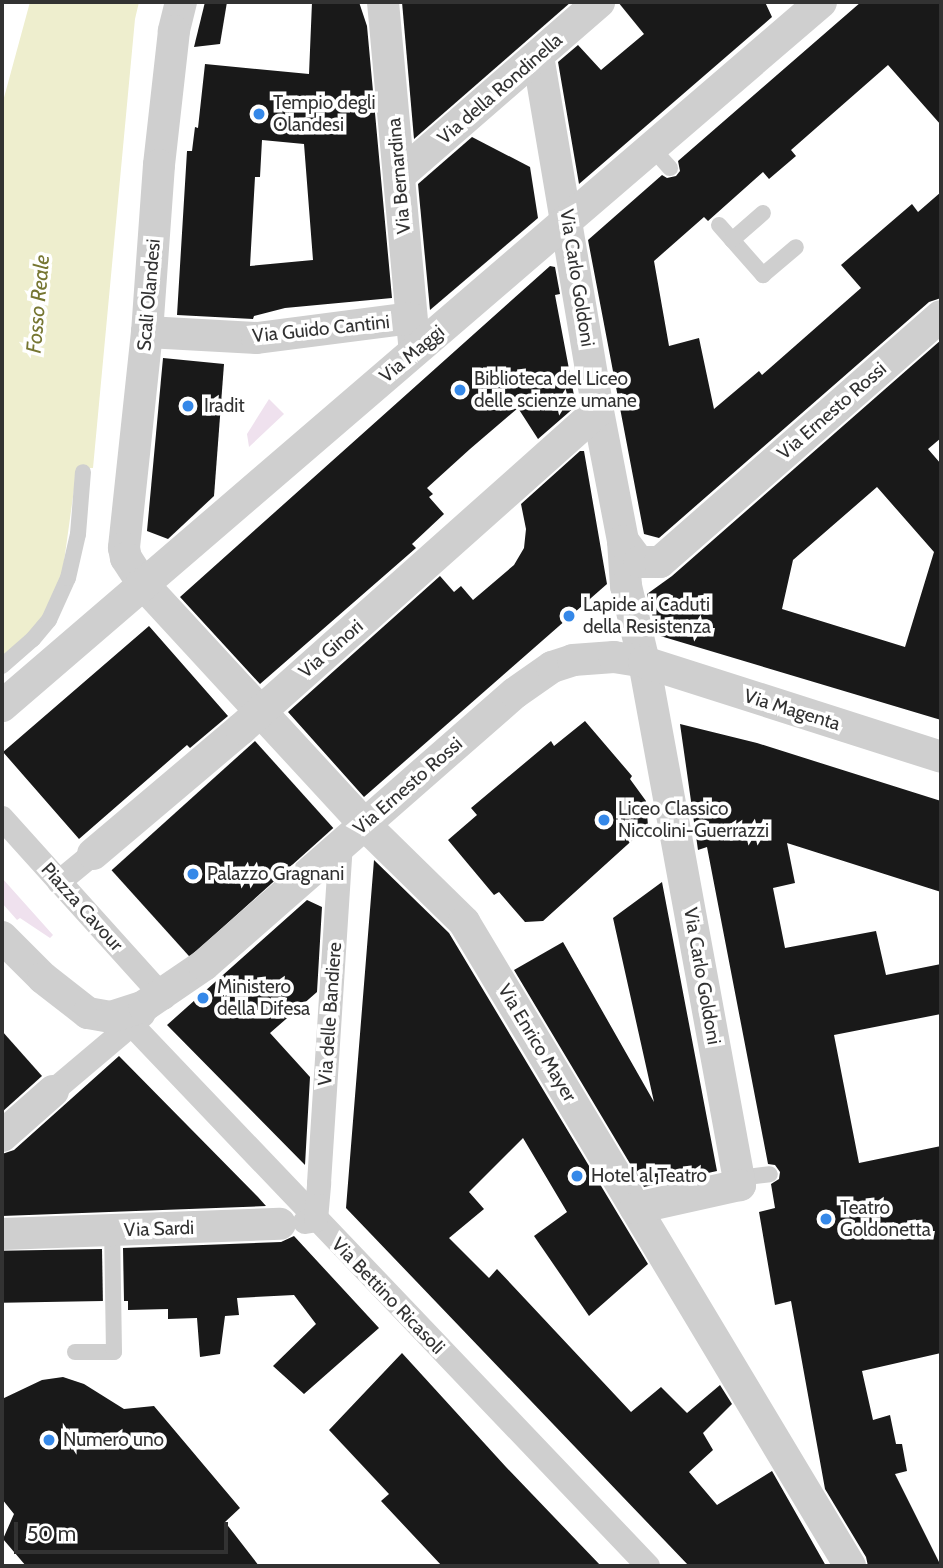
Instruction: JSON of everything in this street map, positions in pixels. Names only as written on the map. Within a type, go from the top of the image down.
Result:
[{"type":"street","name":"Scali Olandesi","points":[[142,583],[130,566],[124,548],[147,332],[159,165],[174,31],[181,2]]},
{"type":"street","name":"Via Bernardina","points":[[383,2],[415,351]]},
{"type":"street","name":"Via della Rondinella","points":[[400,175],[599,2]]},
{"type":"street","name":"Via Maggi","points":[[2,705],[568,221],[661,158],[808,6]]},
{"type":"street","name":"Via Carlo Goldoni","points":[[538,56],[598,411],[623,541]]},
{"type":"street","name":"Via Ernesto Rossi","points":[[633,621],[641,580],[941,316]]},
{"type":"street","name":"Via Guido Cantini","points":[[147,332],[257,338],[411,318]]},
{"type":"street","name":"Via Ginori","points":[[59,882],[260,711],[598,411]]},
{"type":"street","name":"Via Ernesto Rossi","points":[[163,997],[193,974],[515,693],[552,667],[590,657],[614,657],[644,662],[623,565],[623,541]]},
{"type":"street","points":[[623,541],[639,562],[660,562]]},
{"type":"street","name":"Via Enrico Mayer","points":[[142,583],[260,711],[353,835],[464,922],[850,1566]]},
{"type":"street","name":"Via Carlo Goldoni","points":[[644,662],[739,1178]]},
{"type":"street","name":"Via Magenta","points":[[644,662],[941,757]]},
{"type":"street","name":"Piazza Cavour","points":[[2,818],[163,997]]},
{"type":"street","name":"Via delle Bandiere","points":[[316,1220],[353,835]]},
{"type":"street","points":[[2,937],[43,978],[77,1006],[98,1017],[127,1012],[163,997]]},
{"type":"street","points":[[2,1136],[163,997]]},
{"type":"street","name":"Via Bettino Ricasoli","points":[[131,1024],[648,1566]]},
{"type":"street","points":[[636,1208],[740,1185],[739,1178]]},
{"type":"street","name":"Via Sardi","points":[[2,1234],[280,1224],[316,1220]]},
{"type":"lane","points":[[732,240],[763,213]]},
{"type":"lane","points":[[719,225],[763,275],[796,247]]},
{"type":"lane","points":[[2,666],[33,639],[49,620],[68,578],[78,534],[83,472]]},
{"type":"lane","points":[[739,1178],[770,1174]]},
{"type":"lane","points":[[75,1352],[114,1352],[112,1230]]},
{"type":"shaded area","points":[[269,399],[284,414],[249,447],[247,434]]},
{"type":"shaded area","points":[[2,878],[53,935],[50,938],[20,918],[17,920],[2,903]]},
{"type":"water","name":"Fosso Reale","points":[[30,2],[139,2],[135,19],[93,468],[77,468],[62,576],[42,620],[2,657],[2,105]]},
{"type":"building","points":[[205,2],[227,2],[220,44],[194,47]]},
{"type":"building","points":[[312,2],[359,2],[367,26],[392,298],[285,308],[254,316],[253,319],[177,315],[187,151],[192,151],[195,127],[198,128],[205,64],[309,74]],"holes":[[[262,140],[304,144],[313,260],[250,266],[255,177],[260,177]]]},
{"type":"building","points":[[402,2],[571,2],[414,139]]},
{"type":"building","points":[[618,2],[765,2],[772,17],[579,184],[558,62],[578,45],[601,70],[644,34]]},
{"type":"building","points":[[861,2],[941,2],[941,125],[888,65],[791,150],[796,156],[769,179],[763,172],[708,221],[704,217],[654,261],[669,346],[699,338],[714,409],[759,371],[762,375],[861,288],[841,265],[912,204],[918,212],[941,192],[941,298],[929,302],[659,538],[644,534],[588,240],[662,175],[667,178],[676,176],[680,171],[678,161]]},
{"type":"building","points":[[472,137],[530,167],[538,218],[430,310],[418,184]]},
{"type":"building","points":[[550,266],[555,267],[560,294],[555,295],[576,406],[538,439],[518,408],[470,449],[427,488],[433,494],[429,497],[444,514],[412,544],[416,548],[260,684],[180,597]]},
{"type":"building","points":[[941,340],[941,438],[928,449],[941,464],[941,720],[657,635],[647,594],[672,576]],"holes":[[[877,487],[934,552],[905,647],[782,609],[793,560]]]},
{"type":"building","points":[[163,358],[224,364],[214,496],[168,539],[147,531]]},
{"type":"building","points":[[580,451],[584,451],[607,584],[364,797],[288,712],[440,576],[454,592],[461,586],[473,600],[514,565],[524,548],[526,529],[521,504]]},
{"type":"building","points":[[149,626],[228,716],[190,748],[187,745],[79,839],[3,752]]},
{"type":"building","name":"Liceo Classico Niccolini-Guerrazzi","points":[[585,721],[632,776],[630,779],[646,801],[648,826],[543,921],[525,922],[499,892],[494,895],[448,840],[477,815],[471,808],[551,741],[554,746]]},
{"type":"building","points":[[680,724],[757,743],[941,801],[941,892],[787,843],[795,883],[773,888],[785,948],[876,931],[886,975],[941,964],[941,1014],[834,1035],[859,1163],[941,1146],[941,1353],[862,1371],[873,1420],[890,1415],[896,1444],[902,1444],[907,1471],[895,1474],[941,1566],[868,1566],[866,1557],[825,1489],[791,1301],[775,1305],[759,1212],[775,1208],[771,1184],[779,1179],[780,1172],[775,1165],[768,1164],[707,847],[698,850]]},
{"type":"building","name":"Palazzo Gragnani","points":[[255,741],[333,828],[190,957],[112,870]]},
{"type":"building","points":[[374,860],[449,933],[648,1264],[589,1316],[534,1236],[567,1212],[523,1138],[469,1192],[484,1209],[449,1238],[489,1278],[497,1269],[631,1412],[661,1387],[687,1413],[720,1385],[732,1404],[703,1433],[713,1450],[689,1472],[717,1505],[772,1471],[826,1566],[689,1566],[346,1208]]},
{"type":"building","points":[[662,882],[717,1171],[644,1187],[514,970],[563,942],[654,1102],[613,918]]},
{"type":"building","points":[[307,900],[322,907],[317,992],[270,1033],[310,1077],[305,1165],[167,1025]]},
{"type":"building","points":[[2,1031],[42,1076],[2,1112]]},
{"type":"building","points":[[119,1056],[266,1206],[2,1216],[2,1154],[14,1150]]},
{"type":"building","points":[[294,1236],[379,1328],[304,1394],[273,1366],[316,1324],[294,1295],[237,1298],[239,1315],[225,1316],[220,1354],[200,1357],[197,1318],[168,1319],[168,1309],[128,1310],[128,1301],[124,1301],[123,1248],[281,1242]]},
{"type":"building","points":[[102,1249],[103,1301],[3,1303],[2,1251]]},
{"type":"building","points":[[402,1353],[601,1566],[442,1566],[381,1501],[389,1494],[329,1430]]},
{"type":"building","points":[[63,1377],[84,1384],[124,1409],[154,1406],[240,1508],[225,1522],[259,1566],[26,1566],[3,1539],[14,1514],[2,1499],[2,1399],[42,1380]]},
{"type":"place","name":"Tempio degli Olandesi","points":[[259,114]]},
{"type":"place","name":"Biblioteca del Liceo delle scienze umane","points":[[460,390]]},
{"type":"place","name":"Iradit","points":[[188,406]]},
{"type":"place","name":"Lapide ai Caduti della Resistenza","points":[[569,616]]},
{"type":"place","name":"Liceo Classico Niccolini-Guerrazzi","points":[[604,820]]},
{"type":"place","name":"Palazzo Gragnani","points":[[193,874]]},
{"type":"place","name":"Ministero della Difesa","points":[[203,998]]},
{"type":"place","name":"Hotel al Teatro","points":[[577,1176]]},
{"type":"place","name":"Teatro Goldonetta","points":[[826,1219]]},
{"type":"place","name":"Numero uno","points":[[49,1440]]}]
